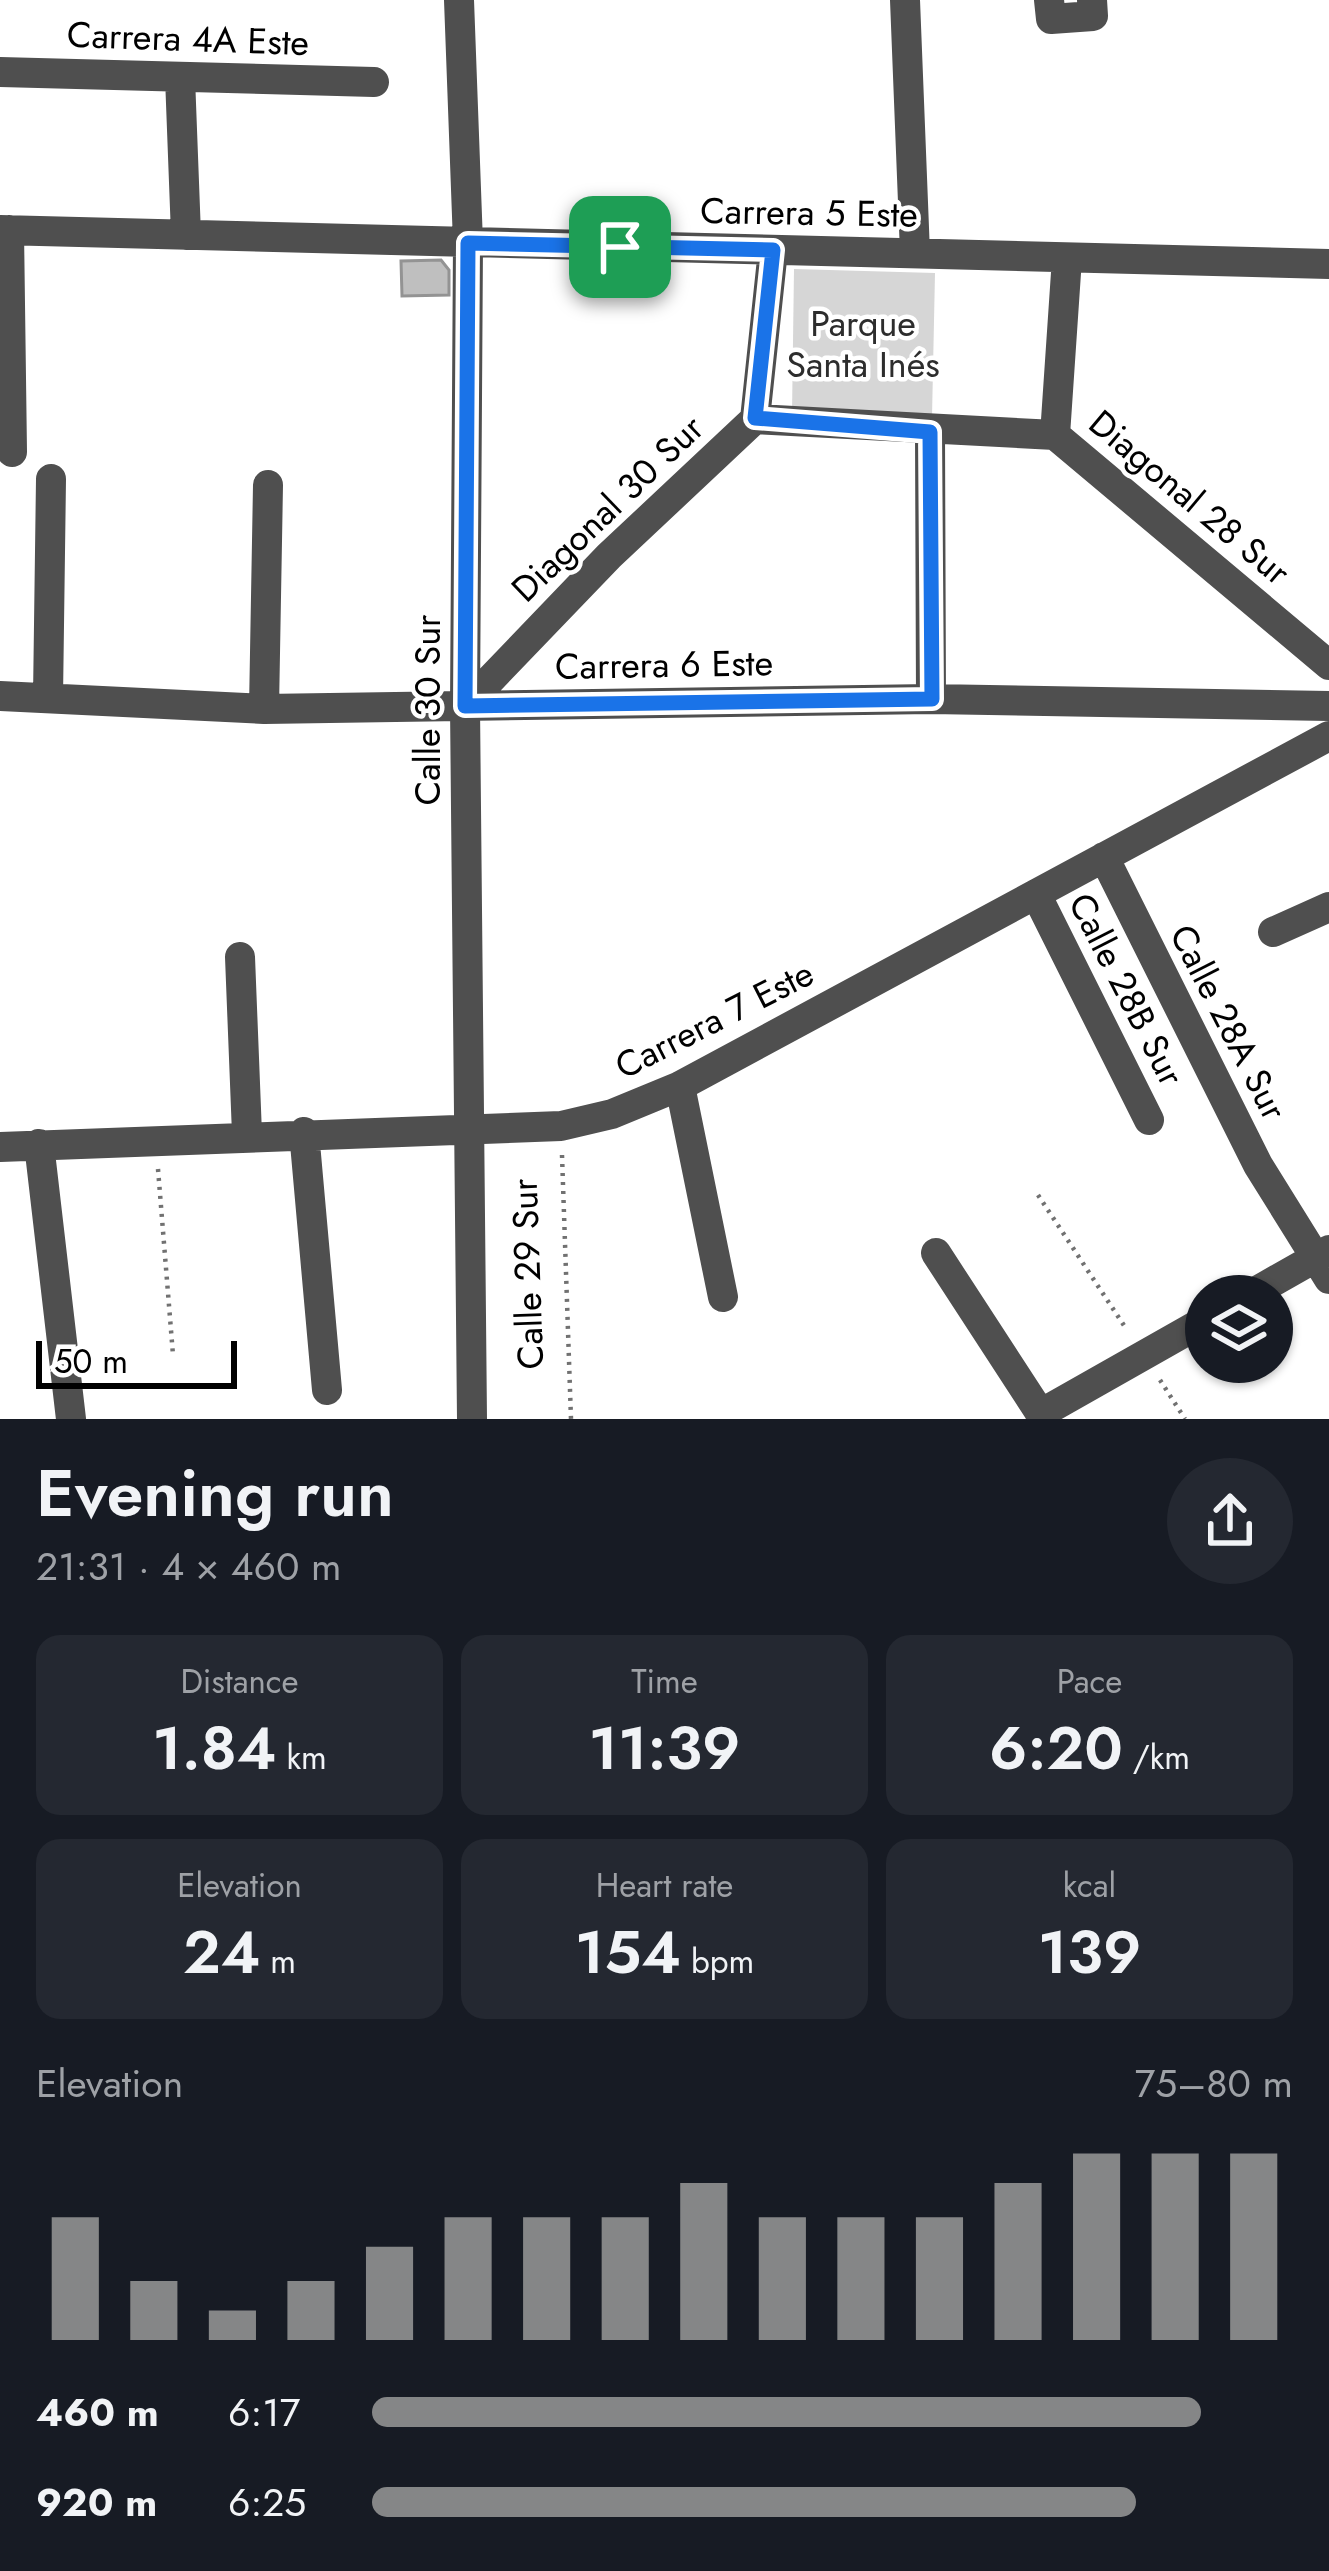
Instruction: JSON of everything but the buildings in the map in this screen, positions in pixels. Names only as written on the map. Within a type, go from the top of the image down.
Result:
[{"type":"street","name":"Calle 30 Sur","points":[[459,0],[468,243],[465,706],[472,1419]]},
{"type":"street","points":[[905,0],[915,253]]},
{"type":"street","points":[[1049,0],[1051,19],[1093,16],[1092,0]]},
{"type":"street","name":"Carrera 4A Este","points":[[0,72],[374,82]]},
{"type":"street","points":[[179,76],[186,235]]},
{"type":"street","name":"Carrera 5 Este","points":[[5,230],[1329,264]]},
{"type":"street","points":[[5,230],[12,452]]},
{"type":"street","points":[[773,250],[755,418],[930,432],[1055,435],[1067,258]]},
{"type":"street","name":"Diagonal 30 Sur","points":[[465,706],[609,556],[755,418]]},
{"type":"street","points":[[930,432],[932,699]]},
{"type":"street","name":"Diagonal 28 Sur","points":[[1055,435],[1329,665]]},
{"type":"street","points":[[48,698],[51,479]]},
{"type":"street","points":[[265,709],[268,485]]},
{"type":"street","name":"Carrera 6 Este","points":[[0,696],[265,709],[932,699],[1329,706]]},
{"type":"street","name":"Carrera 7 Este","points":[[0,1147],[247,1134],[561,1126],[612,1114],[680,1086],[1329,736]]},
{"type":"street","name":"Calle 28A Sur","points":[[1104,857],[1258,1165],[1324,1262]]},
{"type":"street","name":"Calle 28B Sur","points":[[1036,894],[1149,1120]]},
{"type":"street","points":[[1273,932],[1329,907]]},
{"type":"street","points":[[241,956],[247,1134]]},
{"type":"street","points":[[680,1086],[723,1297]]},
{"type":"street","points":[[304,1132],[328,1390]]},
{"type":"street","points":[[39,1144],[71,1419]]},
{"type":"street","points":[[936,1253],[1042,1417],[1185,1332]]},
{"type":"street","points":[[1293,1276],[1324,1262]]},
{"type":"path","name":"Calle 29 Sur","points":[[561,1126],[571,1419]]},
{"type":"path","points":[[156,1138],[173,1355]]},
{"type":"path","points":[[1038,1195],[1185,1419]]},
{"type":"green space","name":"Parque Santa Inés","points":[[794,269],[935,273],[932,417],[792,414]]},
{"type":"route","points":[[468,243],[620,247],[773,250],[755,418],[930,432],[932,699],[465,706],[468,243]]}]
